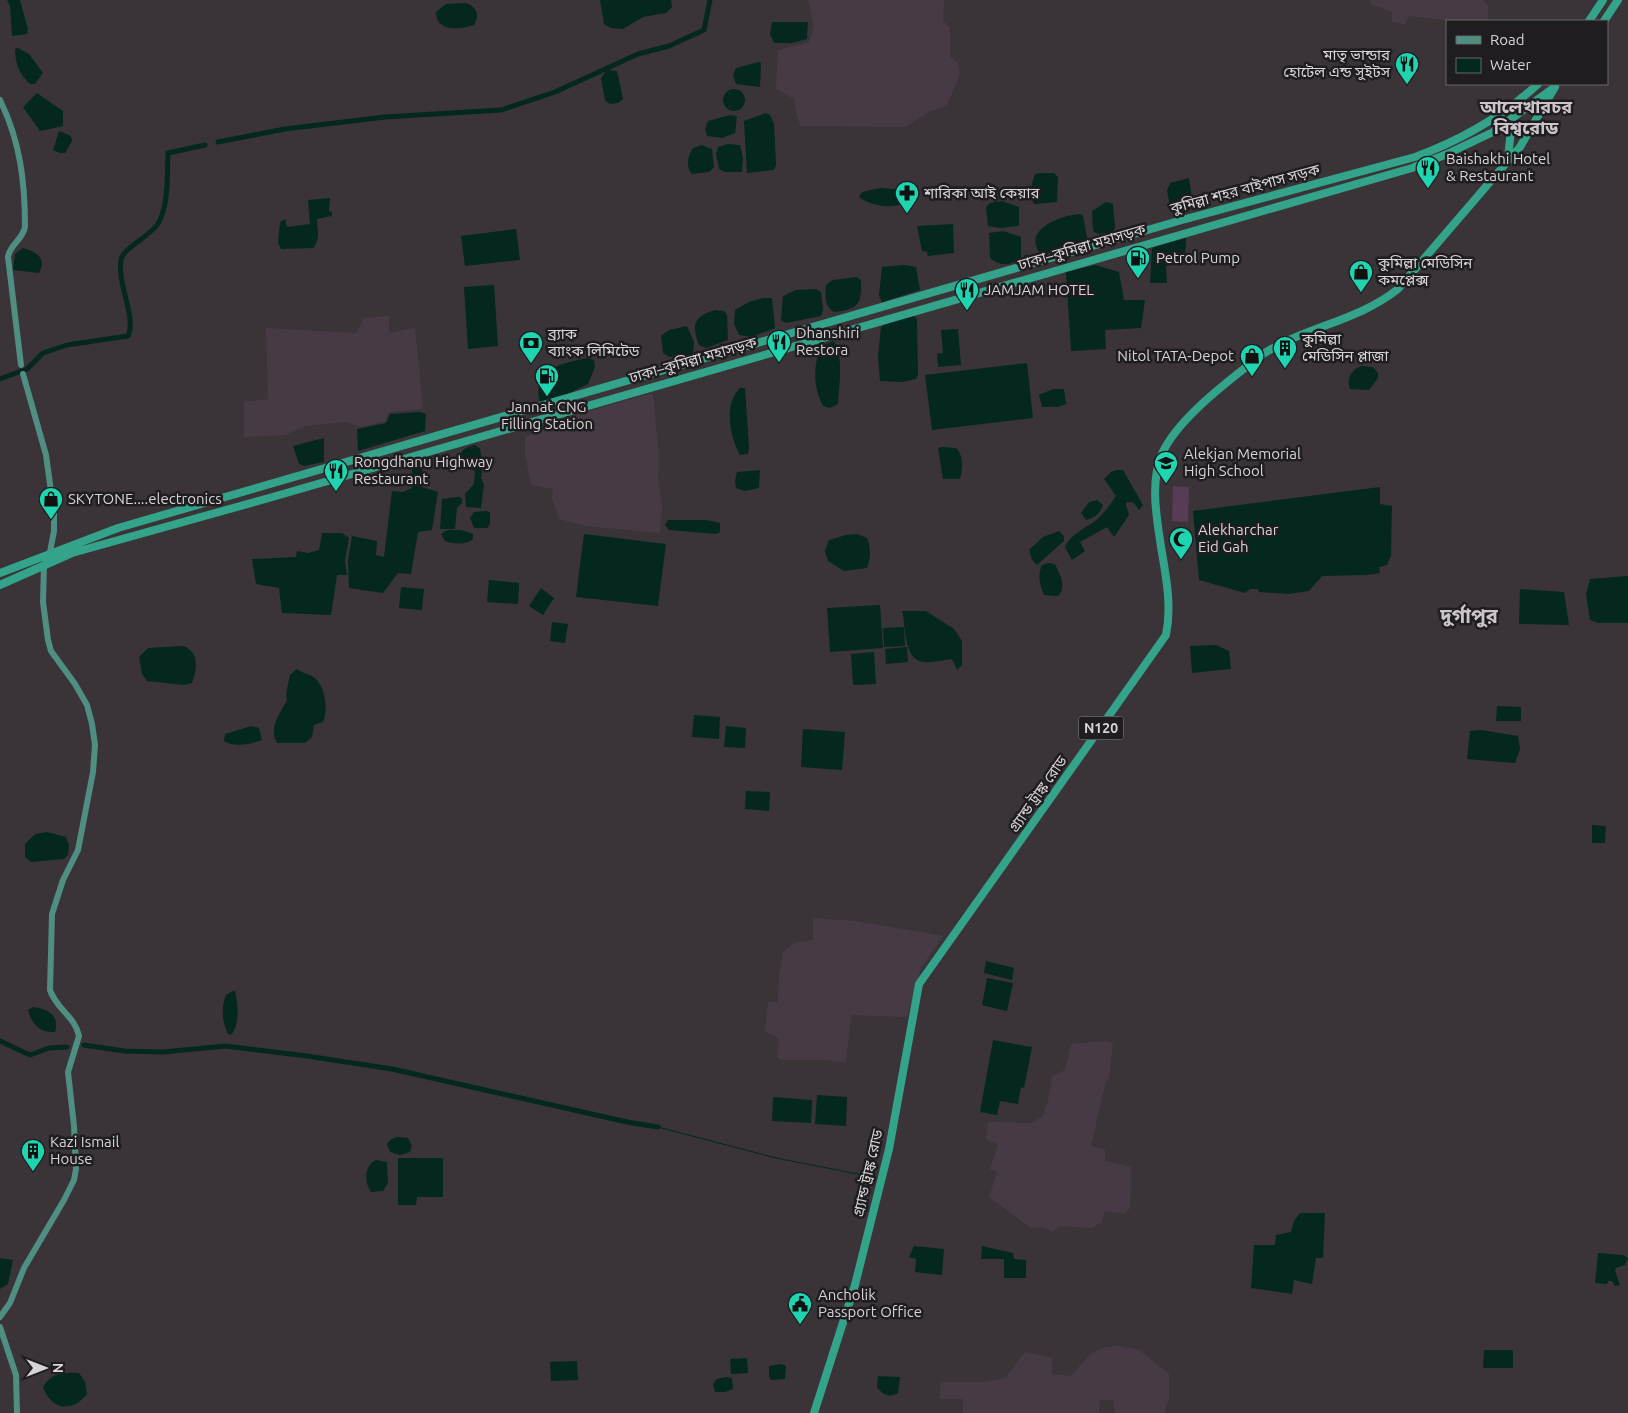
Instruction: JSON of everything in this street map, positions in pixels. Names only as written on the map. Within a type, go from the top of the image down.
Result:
[{"type":"highway","points":[[1591,20],[1603,0]]},
{"type":"highway","points":[[1605,20],[1618,0]]},
{"type":"highway","points":[[1512,106],[1537,85]]},
{"type":"highway","name":"ঢাকা–কুমিল্লা মহাসড়ক","points":[[0,585],[72,552],[269,498],[1191,230],[1365,182],[1448,154],[1512,119],[1556,85]]},
{"type":"highway","name":"গ্র্যান্ড ট্রাঙ্ক রোড","points":[[814,1413],[855,1285],[887,1158],[919,984],[1166,635],[1169,622],[1168,590],[1155,509],[1158,470],[1169,441],[1197,410],[1268,350],[1342,320],[1386,299],[1398,290],[1518,150],[1556,85]]},
{"type":"highway","points":[[1526,95],[1532,103]]},
{"type":"highway","name":"N120","points":[[1512,106],[1512,119]]},
{"type":"highway","name":"কুমিল্লা শহর বাইপাস সড়ক","points":[[0,572],[118,528],[922,294],[1182,220],[1415,157],[1475,130],[1512,106]]},
{"type":"highway","name":"গ্র্যান্ড ট্রাঙ্ক রোড","points":[[1506,164],[1511,146],[1509,133],[1512,119]]},
{"type":"highway","points":[[1511,146],[1518,150]]},
{"type":"main road","points":[[0,100],[17,142],[22,170],[25,226],[23,235],[12,247],[8,257],[21,365]]},
{"type":"main road","points":[[0,1318],[14,1296],[24,1268],[64,1200],[74,1180],[76,1169],[74,1126],[68,1072],[79,1036],[70,1017],[54,1002],[50,990],[52,914],[63,880],[78,850],[93,772],[95,745],[87,705],[52,651],[48,640],[43,602],[44,565],[50,552],[54,513],[48,463],[23,374]]},
{"type":"main road","points":[[0,1327],[16,1375],[17,1413]]},
{"type":"shaded area","points":[[808,0],[944,0],[943,21],[950,27],[950,57],[958,63],[960,74],[947,105],[931,111],[905,127],[801,126],[797,117],[794,99],[776,89],[778,50],[809,42],[814,26]]},
{"type":"shaded area","points":[[1371,0],[1483,0],[1488,5],[1488,20],[1446,20],[1409,16],[1405,24],[1392,22],[1392,12],[1371,4]]},
{"type":"shaded area","points":[[389,316],[389,333],[415,328],[423,409],[389,412],[385,421],[360,427],[345,422],[306,426],[285,435],[244,437],[244,402],[268,399],[266,328],[357,333],[364,318]]},
{"type":"shaded area","points":[[653,393],[659,457],[658,478],[662,507],[660,533],[586,526],[559,519],[552,498],[553,489],[531,485],[525,455],[525,437],[572,416]]},
{"type":"shaded area","points":[[1173,486],[1189,487],[1188,522],[1172,521]]},
{"type":"shaded area","points":[[813,918],[855,921],[943,936],[921,968],[907,1017],[851,1015],[846,1063],[827,1060],[781,1060],[777,1056],[779,1038],[765,1032],[768,1002],[778,1002],[779,976],[783,952],[794,943],[813,940]]},
{"type":"shaded area","points":[[1107,1041],[1113,1043],[1109,1079],[1106,1080],[1091,1146],[1105,1150],[1105,1161],[1131,1167],[1130,1208],[1124,1214],[1105,1211],[1102,1222],[1092,1228],[1061,1226],[1053,1232],[1043,1227],[1031,1228],[989,1197],[997,1172],[990,1169],[998,1145],[986,1139],[988,1122],[1030,1123],[1042,1117],[1048,1101],[1052,1076],[1065,1070],[1071,1044]]},
{"type":"shaded area","points":[[1119,1346],[1139,1350],[1169,1374],[1169,1401],[1166,1405],[1165,1413],[1115,1413],[1113,1400],[1100,1400],[1099,1413],[963,1413],[963,1399],[940,1399],[941,1382],[983,1382],[1005,1378],[1025,1352],[1052,1358],[1052,1374],[1071,1376],[1091,1353],[1105,1347]]},
{"type":"water","points":[[7,0],[20,0],[28,29],[27,34],[12,36],[10,6]]},
{"type":"water","points":[[600,0],[671,0],[672,7],[666,13],[643,17],[623,29],[611,28],[604,24]]},
{"type":"water","points":[[466,3],[475,9],[477,18],[474,25],[462,28],[449,28],[437,19],[436,12],[446,4]]},
{"type":"water","points":[[772,22],[808,22],[807,39],[792,43],[774,43],[770,34]]},
{"type":"water","points":[[18,48],[29,54],[43,73],[35,84],[30,84],[23,77],[19,69],[15,49]]},
{"type":"water","points":[[761,63],[760,87],[736,84],[733,75],[736,68]]},
{"type":"water","points":[[607,70],[617,71],[623,99],[618,103],[610,104],[605,100],[601,78]]},
{"type":"water","points":[[734,89],[742,92],[745,100],[742,108],[734,111],[726,108],[723,100],[726,92]]},
{"type":"water","points":[[37,93],[63,111],[63,126],[40,131],[23,107]]},
{"type":"water","points":[[766,113],[770,115],[774,124],[776,165],[774,170],[747,173],[744,121]]},
{"type":"water","points":[[730,115],[737,116],[735,133],[722,138],[707,136],[705,129],[708,121]]},
{"type":"water","points":[[59,131],[71,136],[72,141],[65,153],[53,150]]},
{"type":"water","points":[[728,144],[740,145],[743,158],[742,172],[725,172],[719,169],[716,154],[718,147]]},
{"type":"water","points":[[702,145],[712,149],[714,167],[709,172],[692,174],[688,164],[689,158],[693,148]]},
{"type":"water","points":[[1054,173],[1058,177],[1057,202],[1034,204],[1031,197],[1032,186],[1035,174]]},
{"type":"water","points":[[1189,178],[1193,205],[1184,213],[1171,211],[1167,191],[1170,183]]},
{"type":"water","points":[[881,188],[906,190],[906,202],[895,206],[882,206],[870,203],[859,197],[862,192]]},
{"type":"water","points":[[330,198],[329,211],[332,212],[332,216],[317,219],[318,238],[313,248],[281,249],[278,243],[280,222],[285,219],[287,227],[310,224],[308,200]]},
{"type":"water","points":[[1002,201],[1019,207],[1019,226],[1000,228],[988,226],[986,207],[990,203]]},
{"type":"water","points":[[1106,202],[1113,204],[1115,228],[1112,232],[1098,234],[1093,231],[1092,211]]},
{"type":"water","points":[[1080,214],[1083,216],[1087,237],[1083,243],[1048,253],[1040,253],[1036,245],[1036,237],[1046,225],[1063,217]]},
{"type":"water","points":[[953,224],[954,253],[928,256],[927,252],[922,251],[917,226]]},
{"type":"water","points":[[516,229],[520,260],[465,266],[461,236]]},
{"type":"water","points":[[1003,231],[1021,237],[1021,259],[1013,263],[1001,264],[990,258],[989,233]]},
{"type":"water","points":[[1186,238],[1185,262],[1166,266],[1167,283],[1150,283],[1152,248]]},
{"type":"water","points":[[23,248],[33,251],[39,256],[42,263],[39,273],[13,270],[15,254]]},
{"type":"water","points":[[904,265],[916,267],[920,290],[882,302],[879,295],[882,267]]},
{"type":"water","points":[[1095,265],[1119,272],[1124,300],[1145,300],[1141,328],[1105,330],[1106,349],[1071,351],[1066,272]]},
{"type":"water","points":[[857,277],[861,280],[861,295],[857,304],[849,309],[834,312],[825,297],[826,285],[833,280]]},
{"type":"water","points":[[494,285],[498,346],[468,349],[464,287]]},
{"type":"water","points":[[816,289],[821,292],[823,310],[821,316],[786,323],[781,320],[783,296],[796,290]]},
{"type":"water","points":[[763,298],[772,298],[775,328],[751,337],[739,335],[734,324],[735,310],[749,302]]},
{"type":"water","points":[[715,310],[724,311],[727,315],[728,340],[706,348],[699,345],[695,332],[696,322],[703,315]]},
{"type":"water","points":[[914,316],[917,319],[918,375],[916,379],[902,382],[880,381],[878,356],[881,327],[892,321]]},
{"type":"water","points":[[687,326],[694,342],[693,354],[669,357],[663,353],[661,336],[669,330]]},
{"type":"water","points":[[958,329],[961,365],[938,367],[937,354],[943,353],[941,330]]},
{"type":"water","points":[[834,341],[839,355],[840,380],[838,404],[830,408],[823,406],[817,391],[815,368],[821,346]]},
{"type":"water","points":[[587,358],[594,360],[595,367],[588,384],[560,398],[540,403],[538,392],[544,375],[558,366]]},
{"type":"water","points":[[1027,363],[1033,418],[932,430],[925,375]]},
{"type":"water","points":[[1361,366],[1373,367],[1378,373],[1378,378],[1369,390],[1350,389],[1350,375]]},
{"type":"water","points":[[740,388],[745,388],[749,447],[748,454],[740,455],[733,439],[730,411],[731,403]]},
{"type":"water","points":[[1053,389],[1064,389],[1066,404],[1058,407],[1042,407],[1039,395]]},
{"type":"water","points":[[420,412],[426,414],[425,431],[358,451],[357,429],[386,423],[390,414]]},
{"type":"water","points":[[324,438],[324,462],[304,466],[299,464],[293,446]]},
{"type":"water","points":[[475,445],[480,449],[483,465],[481,478],[484,485],[481,508],[466,507],[465,494],[474,484],[475,471],[459,463],[463,451]]},
{"type":"water","points":[[938,448],[956,448],[959,451],[962,463],[960,479],[943,479]]},
{"type":"water","points":[[422,460],[422,487],[438,492],[432,530],[418,532],[411,574],[398,573],[383,593],[349,588],[348,560],[352,536],[377,541],[376,555],[384,557],[392,491],[403,492],[412,488],[412,462]]},
{"type":"water","points":[[760,470],[759,488],[745,491],[736,488],[737,472]]},
{"type":"water","points":[[1116,470],[1123,470],[1143,505],[1139,510],[1134,503],[1127,502],[1129,515],[1114,537],[1107,527],[1080,542],[1085,551],[1072,560],[1065,547],[1074,535],[1101,515],[1116,496],[1104,479]]},
{"type":"water","points":[[1380,487],[1380,504],[1392,506],[1391,556],[1387,565],[1379,567],[1380,573],[1322,576],[1309,591],[1288,594],[1259,592],[1258,589],[1250,589],[1245,593],[1199,580],[1193,511]]},
{"type":"water","points":[[462,498],[462,503],[457,508],[455,529],[440,529],[442,499]]},
{"type":"water","points":[[1097,500],[1103,505],[1102,508],[1092,518],[1086,520],[1081,513],[1089,502]]},
{"type":"water","points":[[474,512],[490,512],[490,524],[487,528],[474,528],[470,518]]},
{"type":"water","points":[[668,520],[707,520],[720,523],[720,532],[716,534],[669,530],[665,525]]},
{"type":"water","points":[[448,530],[461,530],[473,534],[473,539],[460,543],[445,541],[441,534]]},
{"type":"water","points":[[1059,531],[1064,536],[1064,541],[1037,565],[1032,560],[1029,550],[1043,537]]},
{"type":"water","points":[[322,533],[342,533],[349,538],[345,561],[347,575],[337,575],[331,615],[282,613],[279,588],[256,584],[252,559],[296,557],[297,551],[308,553],[319,550]]},
{"type":"water","points":[[584,534],[666,544],[658,606],[576,597]]},
{"type":"water","points":[[857,534],[867,538],[868,541],[870,556],[867,568],[844,571],[828,561],[825,551],[829,540]]},
{"type":"water","points":[[1048,563],[1055,564],[1062,580],[1061,592],[1058,596],[1044,595],[1041,587],[1040,569],[1042,565]]},
{"type":"water","points":[[1628,576],[1628,623],[1598,623],[1590,620],[1586,594],[1590,579]]},
{"type":"water","points":[[489,580],[519,583],[518,604],[487,602]]},
{"type":"water","points":[[401,587],[424,589],[422,610],[399,608]]},
{"type":"water","points":[[541,588],[554,598],[543,615],[529,606]]},
{"type":"water","points":[[1520,589],[1564,592],[1569,625],[1519,624]]},
{"type":"water","points":[[880,605],[883,648],[830,652],[827,608]]},
{"type":"water","points":[[902,611],[926,611],[954,629],[962,641],[962,665],[957,670],[952,659],[924,662],[912,656],[907,641]]},
{"type":"water","points":[[552,622],[568,624],[565,643],[550,641]]},
{"type":"water","points":[[904,627],[905,646],[884,647],[883,628]]},
{"type":"water","points":[[1216,645],[1229,651],[1231,669],[1192,673],[1190,646]]},
{"type":"water","points":[[183,646],[192,653],[196,661],[192,683],[184,685],[147,681],[142,674],[139,657],[148,648]]},
{"type":"water","points":[[907,647],[908,662],[886,664],[885,649]]},
{"type":"water","points":[[874,652],[876,684],[853,685],[851,654]]},
{"type":"water","points":[[297,669],[314,677],[322,688],[326,706],[325,717],[323,722],[314,725],[312,737],[305,743],[277,743],[274,726],[287,700],[286,694],[290,675]]},
{"type":"water","points":[[1497,706],[1521,707],[1521,721],[1496,721]]},
{"type":"water","points":[[694,715],[720,717],[719,739],[692,737]]},
{"type":"water","points":[[251,726],[259,728],[262,740],[238,745],[224,741],[225,734]]},
{"type":"water","points":[[726,726],[746,728],[745,748],[724,747]]},
{"type":"water","points":[[803,729],[845,732],[842,770],[801,767]]},
{"type":"water","points":[[1481,730],[1518,736],[1520,749],[1515,763],[1467,759],[1470,731]]},
{"type":"water","points":[[746,791],[770,792],[769,811],[745,809]]},
{"type":"water","points":[[1592,825],[1606,826],[1605,843],[1592,843]]},
{"type":"water","points":[[47,832],[66,837],[69,845],[68,855],[64,859],[31,862],[25,857],[25,844],[35,834]]},
{"type":"water","points":[[986,961],[1014,968],[1012,980],[984,973]]},
{"type":"water","points":[[987,978],[1013,983],[1007,1011],[982,1005]]},
{"type":"water","points":[[235,991],[238,1014],[236,1026],[231,1035],[228,1034],[224,1025],[223,1009],[226,995]]},
{"type":"water","points":[[33,1007],[43,1009],[52,1014],[56,1021],[55,1032],[45,1031],[37,1027],[28,1010]]},
{"type":"water","points":[[993,1040],[1032,1047],[1024,1088],[1021,1087],[1018,1104],[1000,1101],[997,1115],[980,1112]]},
{"type":"water","points":[[817,1095],[847,1097],[846,1126],[815,1124]]},
{"type":"water","points":[[773,1097],[812,1100],[811,1123],[772,1121]]},
{"type":"water","points":[[397,1137],[408,1138],[412,1146],[410,1152],[400,1155],[390,1152],[387,1144],[390,1140]]},
{"type":"water","points":[[398,1158],[443,1158],[443,1197],[417,1197],[416,1205],[398,1205]]},
{"type":"water","points":[[376,1160],[387,1162],[388,1183],[383,1191],[371,1192],[367,1184],[366,1174],[369,1166]]},
{"type":"water","points":[[1300,1213],[1325,1213],[1323,1258],[1316,1258],[1312,1284],[1294,1280],[1292,1294],[1251,1288],[1254,1245],[1275,1245],[1276,1235],[1291,1232],[1294,1221]]},
{"type":"water","points":[[914,1246],[944,1249],[942,1275],[915,1272],[916,1259],[909,1257]]},
{"type":"water","points":[[982,1246],[1013,1253],[1014,1259],[1026,1260],[1026,1278],[1004,1278],[1004,1259],[981,1259]]},
{"type":"water","points":[[1598,1253],[1623,1255],[1628,1258],[1625,1265],[1616,1268],[1615,1271],[1620,1285],[1615,1286],[1612,1281],[1608,1281],[1607,1284],[1595,1283]]},
{"type":"water","points":[[0,1258],[13,1260],[8,1284],[0,1289]]},
{"type":"water","points":[[1484,1350],[1513,1350],[1513,1368],[1483,1368]]},
{"type":"water","points":[[747,1358],[748,1373],[731,1374],[730,1359]]},
{"type":"water","points":[[577,1361],[578,1380],[551,1381],[550,1362]]},
{"type":"water","points":[[781,1364],[786,1366],[785,1379],[771,1380],[769,1377],[769,1366]]},
{"type":"water","points":[[79,1373],[85,1382],[87,1394],[81,1400],[69,1406],[62,1406],[51,1400],[43,1387],[46,1382],[58,1374]]},
{"type":"water","points":[[878,1376],[900,1377],[898,1393],[886,1395],[882,1392],[877,1387]]},
{"type":"water","points":[[732,1378],[733,1389],[725,1392],[715,1392],[713,1384],[717,1379]]},
{"type":"waterway","points":[[218,142],[285,129],[385,117],[501,110],[555,92],[638,54],[669,46],[704,30],[710,0]]},
{"type":"waterway","points":[[0,379],[27,369],[43,353],[67,345],[128,336],[130,320],[122,280],[121,260],[123,255],[159,222],[166,197],[168,153],[205,145]]},
{"type":"waterway","points":[[0,1041],[30,1055],[49,1048],[67,1047]]},
{"type":"waterway","points":[[84,1045],[124,1051],[163,1052],[225,1046],[307,1056],[392,1069],[627,1122],[658,1127]]},
{"type":"waterway","points":[[658,1127],[776,1158],[863,1175]]},
{"type":"place","name":"মাতৃ ভান্ডার হোটেল এন্ড সুইটস","points":[[1407,85]]},
{"type":"place","name":"Baishakhi Hotel & Restaurant","points":[[1428,189]]},
{"type":"place","name":"শারিকা আই কেয়ার","points":[[907,214]]},
{"type":"place","name":"Petrol Pump","points":[[1138,279]]},
{"type":"place","name":"কুমিল্লা মেডিসিন কমপ্লেক্স","points":[[1361,293]]},
{"type":"place","name":"JAMJAM HOTEL","points":[[967,311]]},
{"type":"place","name":"Dhanshiri Restora","points":[[779,363]]},
{"type":"place","name":"ব্র্যাক ব্যাংক লিমিটেড","points":[[531,364]]},
{"type":"place","name":"কুমিল্লা মেডিসিন প্লাজা","points":[[1285,369]]},
{"type":"place","name":"Nitol TATA-Depot","points":[[1252,377]]},
{"type":"place","name":"Jannat CNG Filling Station","points":[[547,397]]},
{"type":"place","name":"Alekjan Memorial High School","points":[[1166,484]]},
{"type":"place","name":"Rongdhanu Highway Restaurant","points":[[336,492]]},
{"type":"place","name":"SKYTONE....electronics","points":[[51,520]]},
{"type":"place","name":"Alekharchar Eid Gah","points":[[1181,560]]},
{"type":"place","name":"Kazi Ismail House","points":[[33,1172]]},
{"type":"place","name":"Ancholik Passport Office","points":[[800,1325]]},
{"type":"district","name":"আলেখারচর বিশ্বরোড","points":[[1526,117]]},
{"type":"district","name":"দুর্গাপুর","points":[[1469,616]]}]
